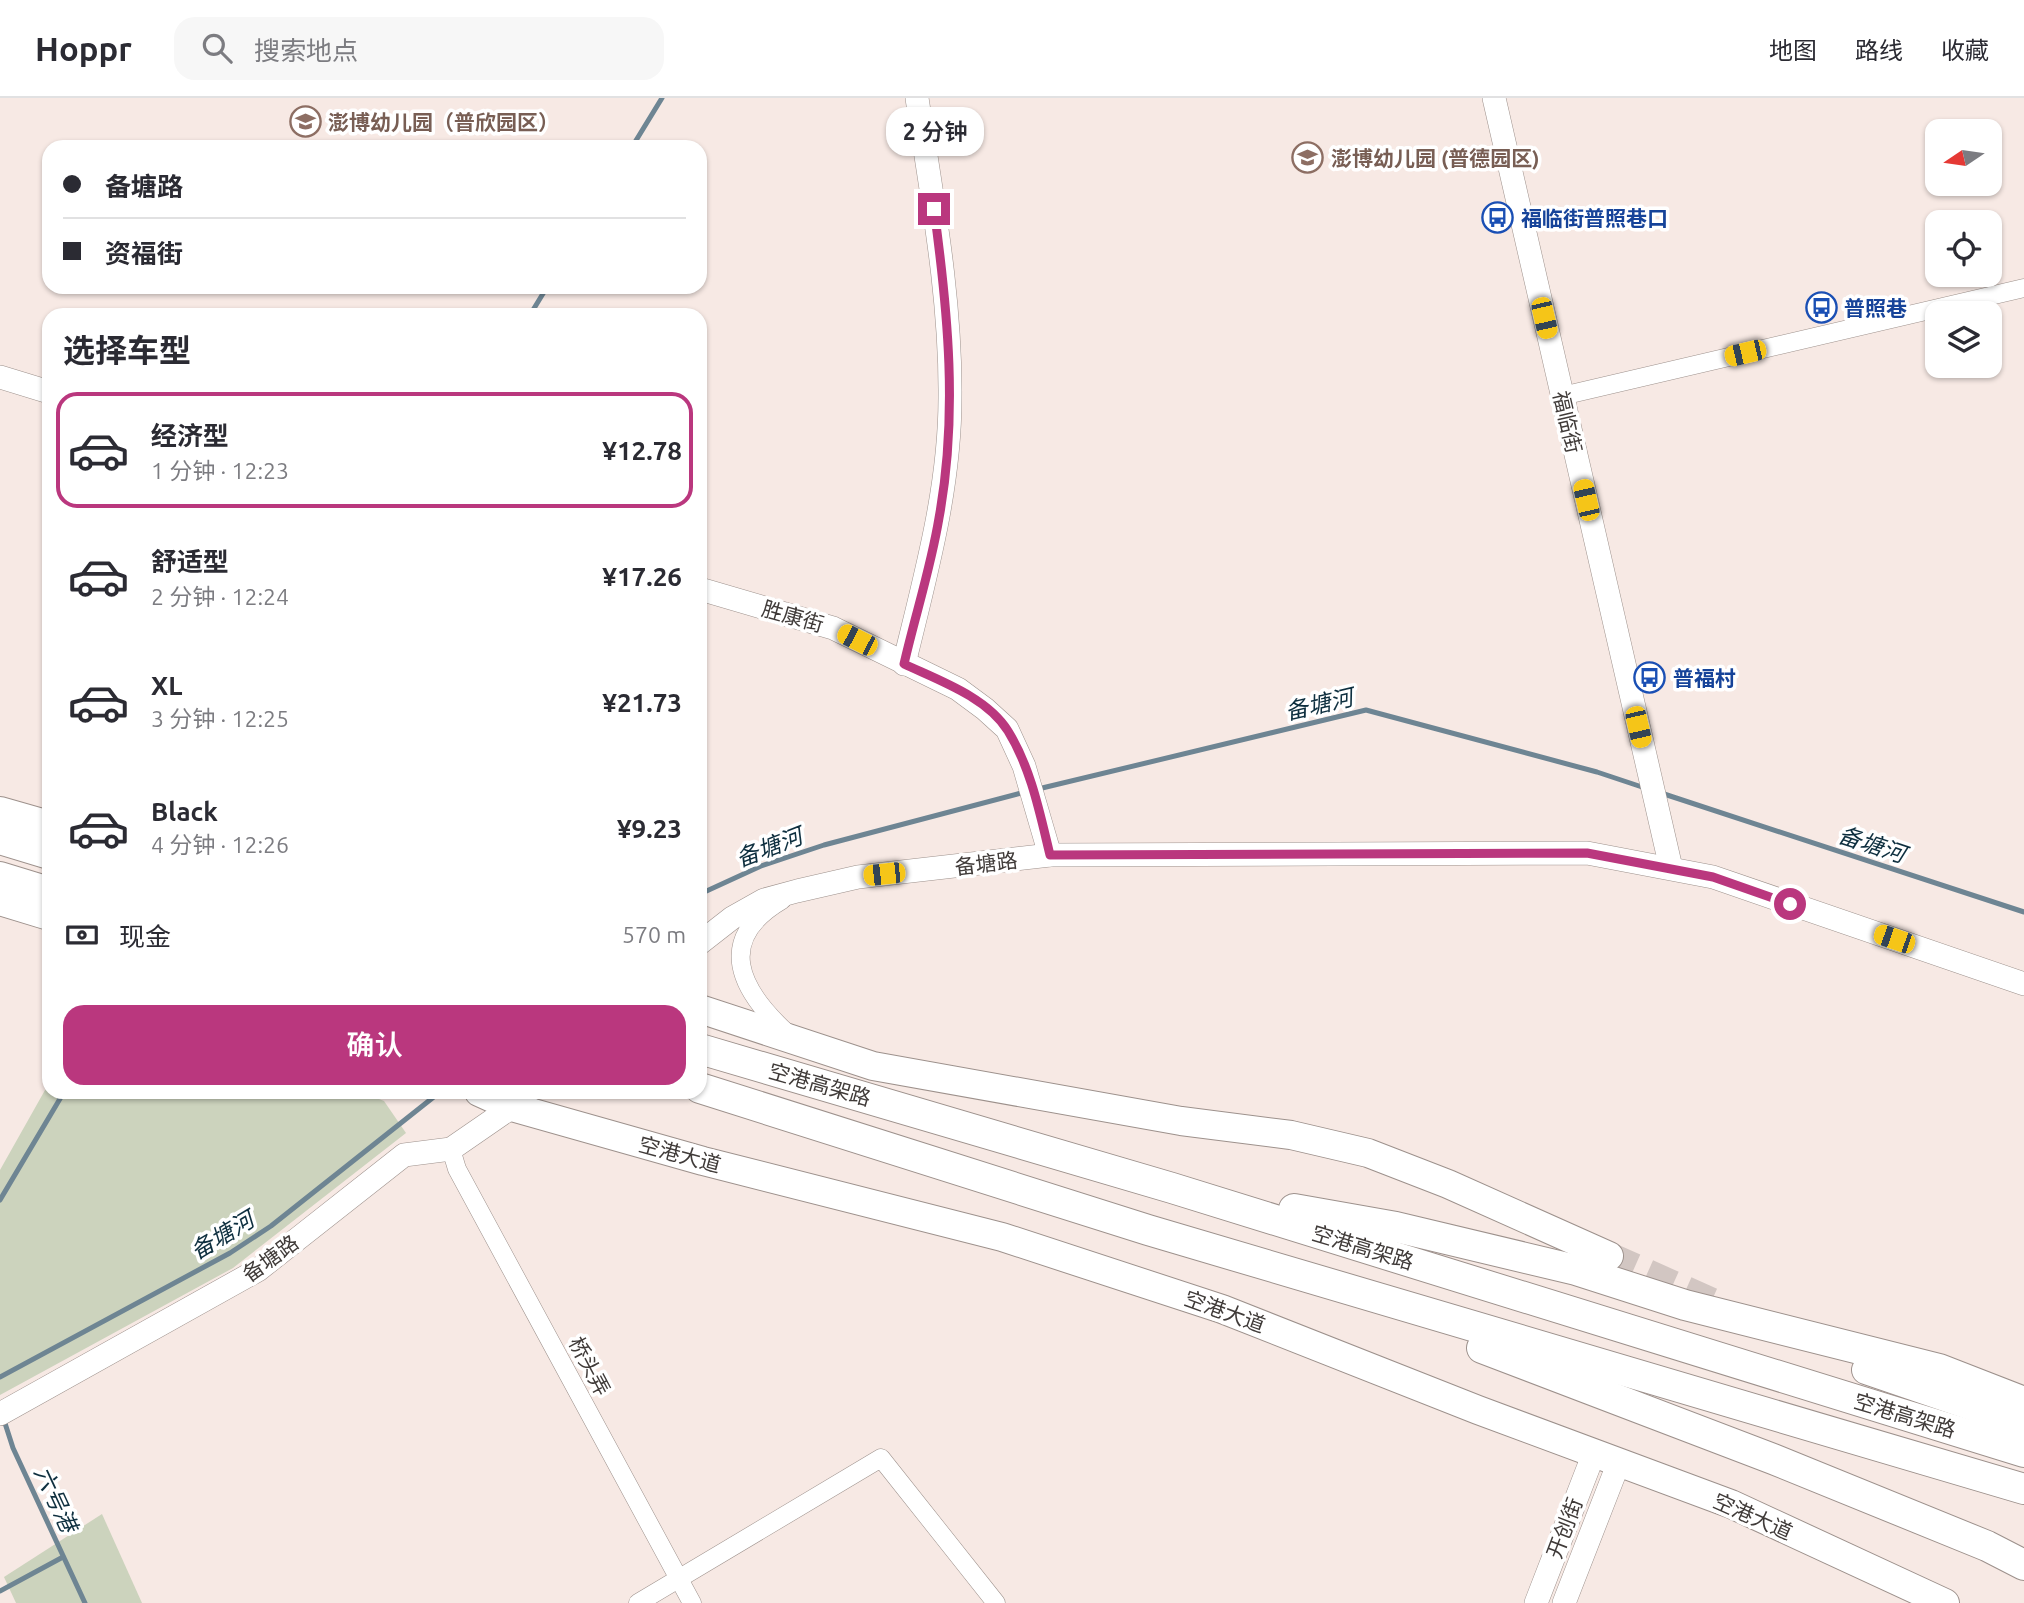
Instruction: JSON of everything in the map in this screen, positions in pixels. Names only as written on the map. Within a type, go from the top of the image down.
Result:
[{"type":"highway","points":[[0,839],[42,852]]},
{"type":"highway","points":[[0,877],[42,890]]},
{"type":"highway","name":"空港高架路","points":[[707,1051],[1172,1188],[2024,1452]]},
{"type":"highway","name":"空港高架路","points":[[707,1090],[1148,1230],[2024,1489]]},
{"type":"highway","points":[[1172,1188],[1396,1227],[1474,1245],[1576,1270],[1685,1305],[2024,1393]]},
{"type":"highway","points":[[1148,1230],[1450,1336],[1762,1454],[1987,1545],[2024,1565]]},
{"type":"highway","points":[[1939,1369],[2024,1402]]},
{"type":"main road","points":[[0,811],[42,823]]},
{"type":"main road","points":[[0,901],[42,914]]},
{"type":"main road","points":[[707,1011],[873,1066],[1181,1121],[1291,1135],[1368,1153],[1448,1184],[1609,1256]]},
{"type":"main road","name":"空港大道","points":[[520,1100],[704,1161],[1002,1237],[1222,1309],[1731,1504],[1945,1603]]},
{"type":"main road","points":[[1866,1370],[2024,1424]]},
{"type":"street","points":[[904,664],[939,518],[950,400],[947,307],[917,98]]},
{"type":"street","name":"福临街","points":[[1494,98],[1671,868]]},
{"type":"street","points":[[1562,396],[2024,288]]},
{"type":"street","points":[[0,377],[42,390]]},
{"type":"street","name":"胜康街","points":[[707,591],[833,628],[958,689],[1007,729],[1037,802],[1050,855]]},
{"type":"street","name":"备塘路","points":[[707,938],[732,918],[764,900],[797,891],[858,877],[1050,855],[1587,853],[1713,877],[2024,984]]},
{"type":"street","points":[[795,1040],[752,996],[741,975],[740,954],[749,927],[772,906],[797,891]]},
{"type":"street","name":"备塘路","points":[[3,1413],[258,1270],[404,1155],[451,1149],[520,1100]]},
{"type":"street","name":"桥头弄","points":[[451,1149],[457,1169],[692,1603]]},
{"type":"street","points":[[638,1603],[881,1458],[996,1603]]},
{"type":"street","name":"开创街","points":[[1536,1603],[1606,1458]]},
{"type":"street","name":"开创街","points":[[1564,1603],[1606,1458]]},
{"type":"green space","points":[[42,1095],[42,1099],[379,1099],[384,1101],[406,1133],[233,1268],[0,1395],[0,1170]]},
{"type":"green space","points":[[102,1514],[142,1603],[16,1603],[4,1577]]},
{"type":"waterway","name":"六号港","points":[[636,140],[662,98]]},
{"type":"waterway","name":"六号港","points":[[534,308],[543,294]]},
{"type":"waterway","name":"备塘河","points":[[1038,789],[1366,710],[1597,772],[1645,788]]},
{"type":"waterway","name":"备塘河","points":[[707,891],[761,866],[824,845],[1025,792]]},
{"type":"waterway","name":"备塘河","points":[[1661,793],[2024,912]]},
{"type":"waterway","name":"六号港","points":[[0,1200],[60,1099]]},
{"type":"waterway","name":"备塘河","points":[[0,1377],[230,1253],[271,1226],[431,1099]]},
{"type":"waterway","name":"六号港","points":[[3,1417],[13,1448],[85,1603]]},
{"type":"waterway","points":[[0,1591],[63,1557]]},
{"type":"tunnel","points":[[1609,1256],[1717,1304]]},
{"type":"place","name":"澎博幼儿园（普欣园区）","points":[[305,122]]},
{"type":"place","name":"澎博幼儿园 (普德园区)","points":[[1308,158]]},
{"type":"place","name":"福临街普照巷口","points":[[1498,218]]},
{"type":"place","name":"普照巷","points":[[1821,308]]},
{"type":"place","name":"普福村","points":[[1650,678]]},
{"type":"route","points":[[934,209],[947,307],[950,400],[939,518],[904,664],[958,689],[1007,729],[1037,802],[1050,855],[1587,853],[1713,877],[1790,904]]}]
